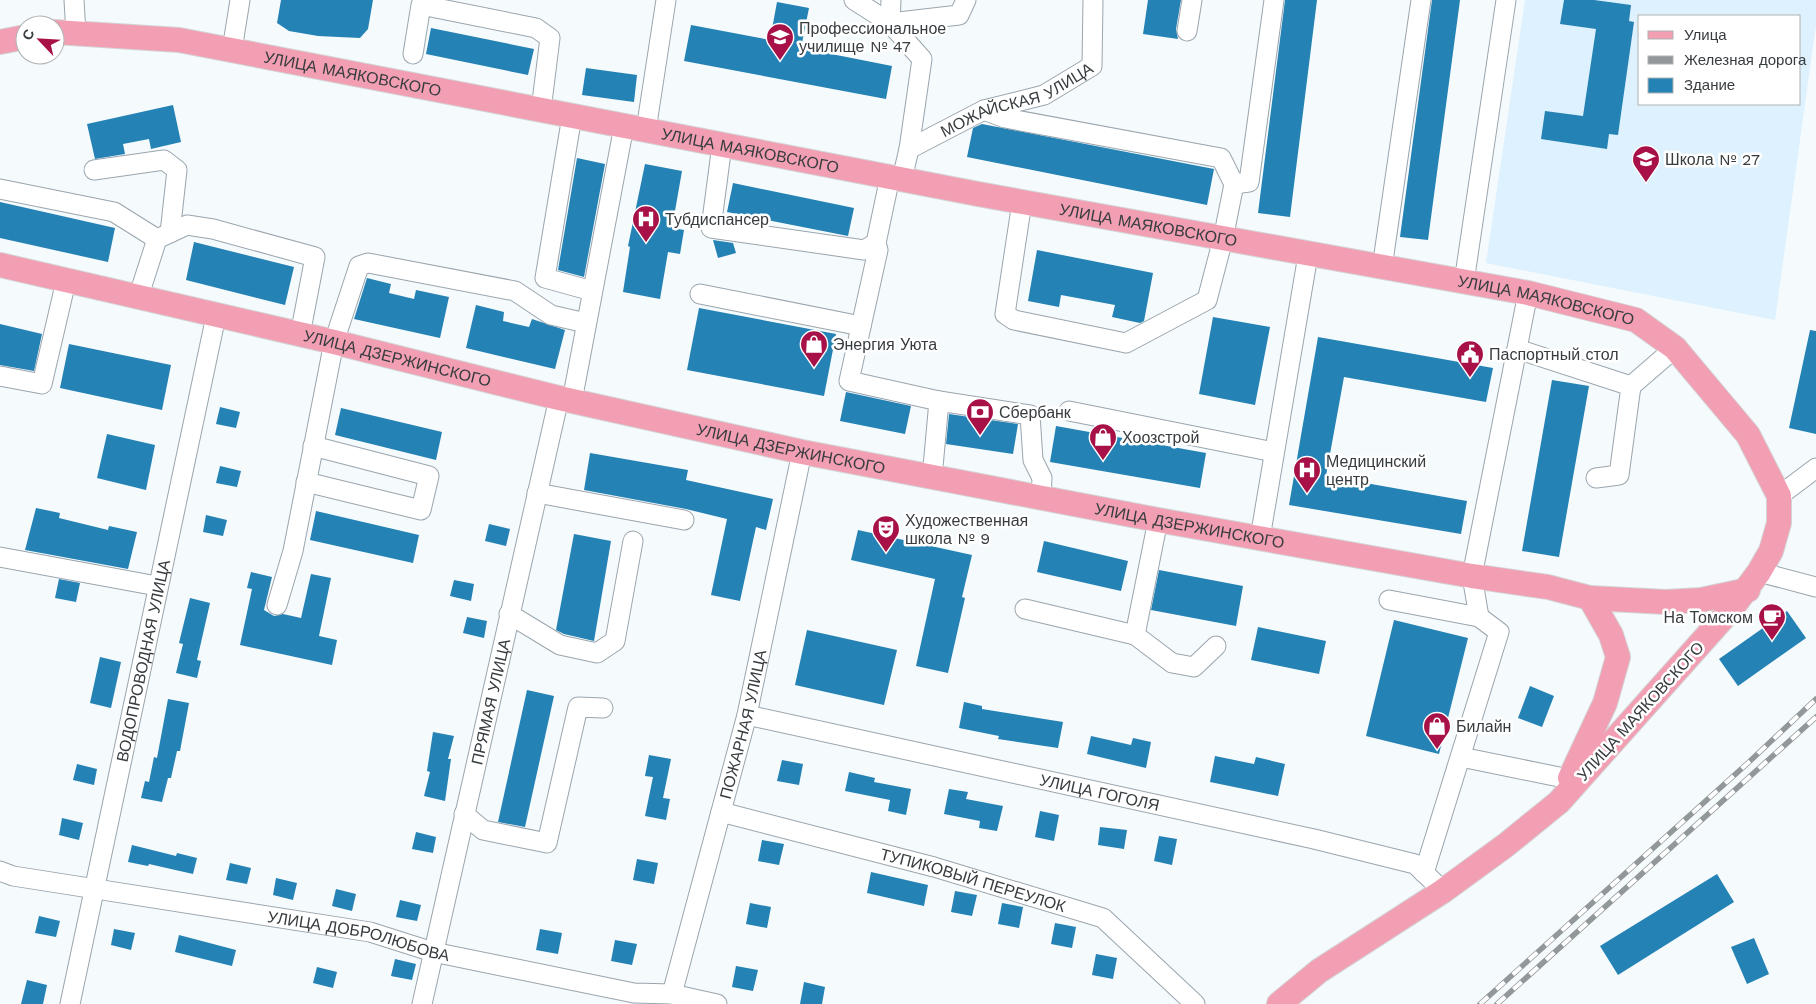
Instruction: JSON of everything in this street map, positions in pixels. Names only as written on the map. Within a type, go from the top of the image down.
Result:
[{"type":"main road","name":"УЛИЦА МАЯКОВСКОГО","points":[[66,33],[179,40],[1223,240],[1528,293],[1636,320],[1675,348],[1748,435],[1779,496],[1779,523],[1770,551],[1753,581],[1558,802]]},
{"type":"main road","points":[[0,42],[15,39]]},
{"type":"main road","name":"УЛИЦА ДЗЕРЖИНСКОГО","points":[[0,265],[334,342],[566,400],[802,452],[1158,520],[1472,576],[1548,587],[1590,598],[1666,602],[1701,600],[1753,581]]},
{"type":"main road","points":[[1279,1004],[1319,971],[1443,891],[1506,845],[1558,802],[1605,703],[1618,657],[1611,635],[1590,598]]},
{"type":"street","points":[[66,33],[74,0]]},
{"type":"street","points":[[232,50],[240,0]]},
{"type":"street","name":"ПРЯМАЯ УЛИЦА","points":[[422,1004],[537,492],[566,400],[666,0]]},
{"type":"street","points":[[854,0],[890,23],[922,59],[909,149],[896,178],[876,243],[878,250],[849,381],[938,401],[1030,415],[1033,460],[1042,478],[1041,498]]},
{"type":"street","points":[[890,23],[891,0]]},
{"type":"street","points":[[890,23],[959,15],[966,0]]},
{"type":"street","name":"МОЖАЙСКАЯ УЛИЦА","points":[[909,149],[984,110],[1044,95],[1092,66],[1093,0]]},
{"type":"street","points":[[1187,31],[1192,0]]},
{"type":"street","points":[[1234,184],[1249,182],[1274,0]]},
{"type":"street","points":[[1382,268],[1421,0]]},
{"type":"street","points":[[1464,282],[1506,0]]},
{"type":"street","points":[[413,54],[421,5],[536,28],[550,38],[541,110]]},
{"type":"street","points":[[984,110],[1005,118],[1221,158],[1234,184],[1223,240],[1206,300],[1126,343],[1014,320],[1005,314],[1022,202]]},
{"type":"street","points":[[572,116],[545,278],[592,291]]},
{"type":"street","points":[[722,145],[711,228],[864,250],[876,243]]},
{"type":"street","points":[[94,170],[164,160],[177,170],[164,236],[138,298]]},
{"type":"street","points":[[0,189],[114,212],[164,236]]},
{"type":"street","points":[[164,236],[187,225],[213,229],[315,257],[300,335]]},
{"type":"street","points":[[1260,538],[1308,254]]},
{"type":"street","points":[[277,605],[293,551],[334,342],[360,266],[368,263],[515,291],[551,315],[586,323]]},
{"type":"street","points":[[0,376],[42,384],[66,281]]},
{"type":"street","points":[[1479,617],[1472,576],[1528,293]]},
{"type":"street","points":[[700,294],[861,326]]},
{"type":"street","name":"ВОДОПРОВОДНАЯ УЛИЦА","points":[[70,1004],[157,586],[216,316]]},
{"type":"street","points":[[1596,478],[1619,475],[1631,386],[1675,348]]},
{"type":"street","points":[[1517,349],[1631,386]]},
{"type":"street","points":[[932,478],[938,401]]},
{"type":"street","points":[[1069,410],[1274,452]]},
{"type":"street","points":[[306,482],[421,510],[429,476],[313,446]]},
{"type":"street","name":"ПОЖАРНАЯ УЛИЦА","points":[[672,994],[747,715],[802,452]]},
{"type":"street","points":[[1779,496],[1816,468]]},
{"type":"street","points":[[537,492],[684,520]]},
{"type":"street","points":[[1135,635],[1158,520]]},
{"type":"street","points":[[510,614],[560,644],[597,653],[615,641],[633,541]]},
{"type":"street","points":[[0,557],[157,586]]},
{"type":"street","points":[[1753,581],[1816,587]]},
{"type":"street","points":[[1389,600],[1479,617],[1499,632],[1424,873]]},
{"type":"street","points":[[1025,609],[1135,635],[1172,663],[1194,667],[1216,646]]},
{"type":"street","points":[[464,814],[483,830],[547,843],[578,707],[603,708]]},
{"type":"street","name":"УЛИЦА ГОГОЛЯ","points":[[747,715],[1314,839],[1415,864],[1443,891]]},
{"type":"street","points":[[1461,757],[1570,779]]},
{"type":"street","name":"ТУПИКОВЫЙ ПЕРЕУЛОК","points":[[721,812],[934,867],[1103,918],[1195,1004]]},
{"type":"street","name":"УЛИЦА ДОБРОЛЮБОВА","points":[[0,871],[13,876],[370,932],[433,952],[634,998],[672,994],[717,1004]]},
{"type":"shaded area","name":"Школа № 27","points":[[1525,0],[1816,0],[1816,25],[1775,320],[1486,263]]},
{"type":"building","points":[[281,0],[373,0],[368,29],[360,38],[318,36],[289,31],[277,23]]},
{"type":"building","points":[[1148,0],[1181,0],[1176,29],[1178,39],[1143,34]]},
{"type":"building","points":[[1285,0],[1317,0],[1290,217],[1258,213]]},
{"type":"building","points":[[1432,0],[1460,0],[1428,240],[1400,237]]},
{"type":"building","points":[[1564,0],[1594,0],[1631,5],[1629,21],[1634,22],[1618,135],[1609,134],[1607,149],[1541,139],[1545,111],[1583,116],[1596,29],[1560,24]]},
{"type":"building","points":[[777,2],[809,8],[801,48],[892,66],[886,99],[684,61],[691,25],[770,40]]},
{"type":"building","points":[[431,28],[534,49],[528,75],[426,54]]},
{"type":"building","points":[[586,68],[637,75],[634,102],[582,95]]},
{"type":"building","points":[[173,105],[181,142],[151,149],[149,139],[123,144],[125,154],[95,159],[87,124]]},
{"type":"building","points":[[982,124],[1214,169],[1207,205],[967,157],[973,128]]},
{"type":"building","points":[[577,158],[605,164],[584,277],[558,270]]},
{"type":"building","points":[[645,164],[682,171],[672,228],[684,230],[680,254],[668,252],[660,299],[623,292],[630,247],[628,246]]},
{"type":"building","points":[[733,183],[854,208],[848,236],[727,212]]},
{"type":"building","points":[[0,202],[115,228],[108,262],[0,238]]},
{"type":"building","points":[[713,240],[733,243],[736,253],[718,258]]},
{"type":"building","points":[[194,242],[294,267],[285,305],[186,280]]},
{"type":"building","points":[[1037,250],[1153,273],[1144,321],[1140,323],[1112,317],[1115,305],[1061,295],[1059,307],[1028,301]]},
{"type":"building","points":[[367,278],[391,284],[389,293],[414,299],[416,290],[449,297],[440,338],[354,319]]},
{"type":"building","points":[[476,305],[504,312],[503,321],[529,327],[532,319],[565,330],[555,369],[466,348]]},
{"type":"building","points":[[699,308],[836,334],[824,396],[687,370]]},
{"type":"building","points":[[1213,317],[1270,327],[1255,405],[1199,394]]},
{"type":"building","points":[[0,324],[42,334],[34,371],[0,365]]},
{"type":"building","points":[[1810,330],[1816,331],[1816,434],[1789,428]]},
{"type":"building","points":[[1318,337],[1493,368],[1486,402],[1344,377],[1326,476],[1467,501],[1461,534],[1289,505]]},
{"type":"building","points":[[69,344],[171,365],[162,410],[60,388]]},
{"type":"building","points":[[1552,380],[1589,386],[1559,557],[1522,551]]},
{"type":"building","points":[[846,392],[911,406],[905,434],[840,421]]},
{"type":"building","points":[[220,407],[240,412],[236,428],[216,424]]},
{"type":"building","points":[[341,408],[442,432],[436,460],[335,435]]},
{"type":"building","points":[[949,414],[1018,424],[1013,454],[946,444]]},
{"type":"building","points":[[1056,426],[1206,453],[1200,488],[1050,462]]},
{"type":"building","points":[[107,434],[155,445],[146,490],[97,478]]},
{"type":"building","points":[[590,453],[688,470],[686,480],[773,499],[766,530],[756,527],[740,601],[711,595],[727,519],[686,509],[584,490]]},
{"type":"building","points":[[220,466],[241,471],[237,487],[216,483]]},
{"type":"building","points":[[36,508],[60,513],[59,518],[108,530],[109,526],[137,532],[128,569],[25,550]]},
{"type":"building","points":[[316,511],[419,535],[413,563],[310,540]]},
{"type":"building","points":[[206,515],[227,520],[223,536],[203,532]]},
{"type":"building","points":[[489,524],[510,529],[506,546],[485,541]]},
{"type":"building","points":[[858,530],[972,555],[962,597],[965,598],[948,673],[916,666],[935,579],[851,560]]},
{"type":"building","points":[[574,534],[611,541],[594,641],[564,634],[556,630]]},
{"type":"building","points":[[1044,541],[1128,561],[1121,591],[1037,572]]},
{"type":"building","points":[[1159,570],[1243,586],[1236,626],[1151,610]]},
{"type":"building","points":[[251,572],[272,577],[264,610],[274,616],[283,614],[301,618],[311,574],[331,578],[319,636],[337,640],[332,665],[240,645],[252,589],[247,588]]},
{"type":"building","points":[[59,579],[80,583],[76,602],[55,598]]},
{"type":"building","points":[[454,580],[474,584],[471,601],[450,596]]},
{"type":"building","points":[[190,598],[210,603],[197,660],[201,661],[197,678],[176,673],[183,644],[179,643]]},
{"type":"building","points":[[1787,611],[1806,638],[1738,686],[1719,659]]},
{"type":"building","points":[[467,617],[487,621],[484,638],[463,633]]},
{"type":"building","points":[[1394,620],[1468,638],[1439,754],[1366,736]]},
{"type":"building","points":[[1258,627],[1326,641],[1319,674],[1251,660]]},
{"type":"building","points":[[807,630],[897,650],[884,705],[795,685]]},
{"type":"building","points":[[100,657],[121,662],[111,708],[90,703]]},
{"type":"building","points":[[1530,686],[1554,696],[1542,727],[1518,718]]},
{"type":"building","points":[[527,690],[554,696],[525,827],[498,822]]},
{"type":"building","points":[[168,699],[189,703],[180,751],[177,751],[171,778],[168,778],[162,802],[141,798],[145,781],[149,782],[154,757],[157,758]]},
{"type":"building","points":[[964,702],[982,706],[982,709],[1063,722],[1058,748],[998,739],[999,736],[959,728]]},
{"type":"building","points":[[433,732],[454,736],[448,759],[451,759],[445,801],[424,796],[430,772],[427,771]]},
{"type":"building","points":[[1091,736],[1131,745],[1133,738],[1151,742],[1146,768],[1087,754]]},
{"type":"building","points":[[649,755],[671,759],[663,798],[670,799],[666,820],[645,816],[653,777],[645,776]]},
{"type":"building","points":[[1215,756],[1254,764],[1256,757],[1285,764],[1278,796],[1210,782]]},
{"type":"building","points":[[782,760],[803,764],[799,785],[777,781]]},
{"type":"building","points":[[77,764],[97,769],[94,785],[73,780]]},
{"type":"building","points":[[849,772],[875,778],[874,782],[911,789],[906,815],[888,811],[890,800],[845,791]]},
{"type":"building","points":[[949,789],[968,792],[966,799],[1003,806],[997,831],[979,828],[980,821],[944,814]]},
{"type":"building","points":[[1040,811],[1059,815],[1054,841],[1035,837]]},
{"type":"building","points":[[62,818],[83,823],[79,840],[59,835]]},
{"type":"building","points":[[1100,827],[1127,830],[1124,849],[1098,845]]},
{"type":"building","points":[[416,832],[436,837],[433,853],[412,849]]},
{"type":"building","points":[[1159,836],[1177,839],[1172,865],[1154,861]]},
{"type":"building","points":[[762,840],[784,844],[779,865],[758,861]]},
{"type":"building","points":[[132,845],[176,856],[177,853],[197,858],[193,874],[149,864],[148,866],[128,862]]},
{"type":"building","points":[[637,859],[658,863],[654,884],[633,880]]},
{"type":"building","points":[[230,863],[251,868],[247,884],[226,880]]},
{"type":"building","points":[[871,872],[928,885],[924,906],[867,893]]},
{"type":"building","points":[[1717,874],[1734,902],[1618,975],[1600,946]]},
{"type":"building","points":[[276,878],[297,883],[293,900],[273,895]]},
{"type":"building","points":[[336,889],[356,894],[352,911],[332,906]]},
{"type":"building","points":[[955,891],[977,895],[972,916],[951,912]]},
{"type":"building","points":[[400,900],[421,905],[417,921],[396,917]]},
{"type":"building","points":[[750,903],[771,907],[767,928],[746,924]]},
{"type":"building","points":[[1002,903],[1023,907],[1019,928],[998,924]]},
{"type":"building","points":[[39,916],[60,921],[56,937],[35,933]]},
{"type":"building","points":[[1055,923],[1076,927],[1072,948],[1051,944]]},
{"type":"building","points":[[114,929],[135,933],[131,950],[111,945]]},
{"type":"building","points":[[540,929],[562,933],[558,954],[536,950]]},
{"type":"building","points":[[179,935],[236,950],[232,966],[175,952]]},
{"type":"building","points":[[1754,938],[1769,974],[1747,984],[1731,947]]},
{"type":"building","points":[[615,940],[637,944],[632,965],[611,961]]},
{"type":"building","points":[[1096,954],[1117,958],[1113,979],[1092,975]]},
{"type":"building","points":[[395,959],[416,964],[412,980],[391,976]]},
{"type":"building","points":[[736,966],[758,970],[753,991],[732,987]]},
{"type":"building","points":[[317,967],[337,972],[333,988],[313,983]]},
{"type":"building","points":[[27,980],[47,985],[43,1004],[21,1004]]},
{"type":"building","points":[[804,982],[825,987],[822,1004],[800,1004]]},
{"type":"railway","points":[[1480,1004],[1749,762],[1816,699]]},
{"type":"railway","points":[[1497,1004],[1816,717]]},
{"type":"place","name":"Профессиональное училище № 47","points":[[780,61]]},
{"type":"place","name":"Школа № 27","points":[[1646,183]]},
{"type":"place","name":"Тубдиспансер","points":[[646,243]]},
{"type":"place","name":"Энергия Уюта","points":[[814,368]]},
{"type":"place","name":"Паспортный стол","points":[[1470,378]]},
{"type":"place","name":"Сбербанк","points":[[980,436]]},
{"type":"place","name":"Хоозстрой","points":[[1103,461]]},
{"type":"place","name":"Медицинский центр","points":[[1307,494]]},
{"type":"place","name":"Художественная школа № 9","points":[[886,553]]},
{"type":"place","name":"На Томском","points":[[1772,641]]},
{"type":"place","name":"Билайн","points":[[1437,750]]}]
